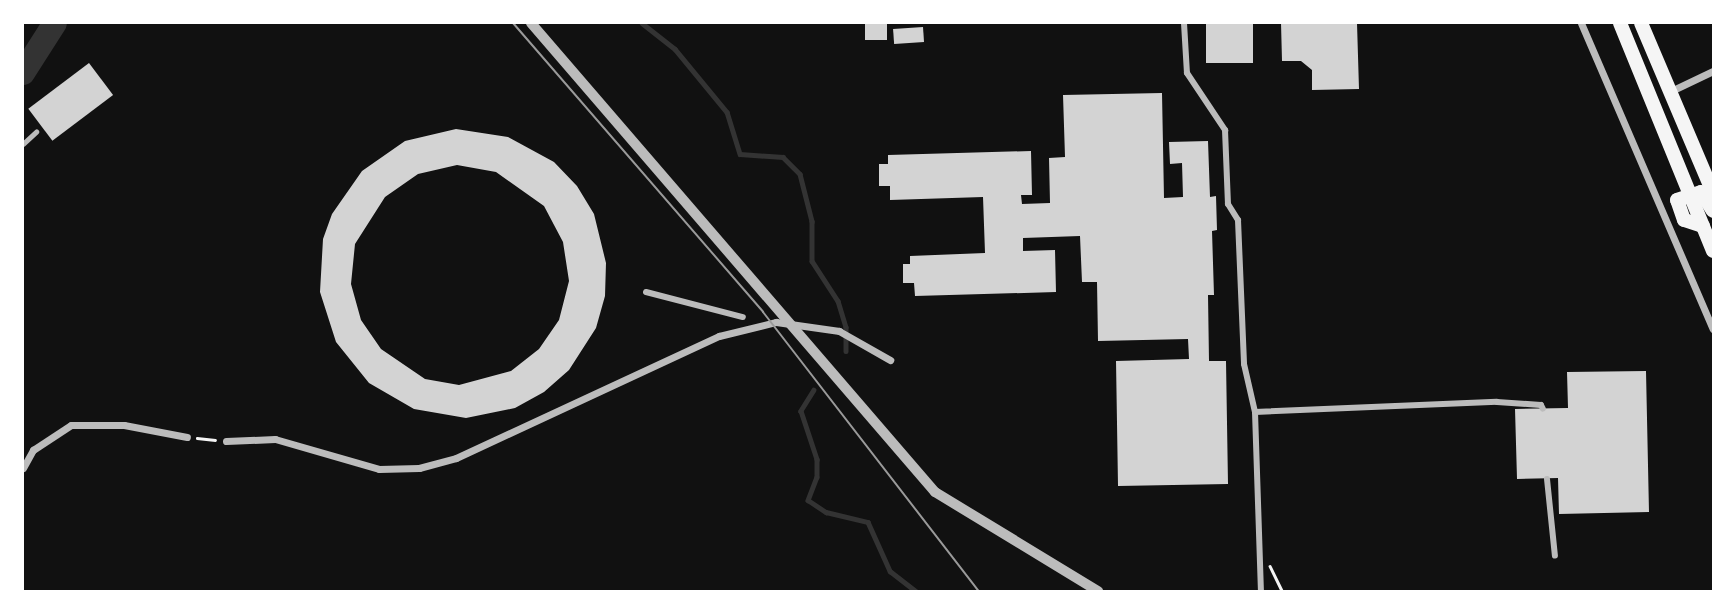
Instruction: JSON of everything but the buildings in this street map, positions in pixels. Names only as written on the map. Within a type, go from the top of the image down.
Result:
[{"type":"main road","points":[[1620,23],[1713,251]]},
{"type":"main road","points":[[1641,23],[1713,193]]},
{"type":"main road","points":[[1689,193],[1701,192],[1713,211]]},
{"type":"street","points":[[531,23],[935,492],[1098,591]]},
{"type":"street","points":[[1184,23],[1187,73],[1225,130],[1228,205],[1238,220],[1244,363],[1255,412],[1261,591]]},
{"type":"street","points":[[1581,23],[1713,329]]},
{"type":"street","points":[[1670,92],[1713,71]]},
{"type":"street","points":[[646,292],[743,317]]},
{"type":"street","points":[[226,441],[279,440],[379,469],[419,468],[456,458],[719,336],[776,322],[821,326],[871,346],[890,360]]},
{"type":"street","points":[[1255,412],[1497,402],[1541,405],[1543,409]]},
{"type":"street","points":[[23,468],[33,450],[71,425],[124,425],[187,437]]},
{"type":"street","points":[[1547,479],[1555,555]]},
{"type":"lane","points":[[23,144],[36,132]]},
{"type":"path","points":[[187,437],[226,441]]},
{"type":"waterway","points":[[23,73],[55,23]]},
{"type":"waterway","points":[[642,23],[675,49],[727,112],[740,154],[783,157],[800,174],[812,221],[812,261],[838,301],[846,327],[846,351]]},
{"type":"waterway","points":[[814,390],[801,411],[817,459],[817,477],[808,500],[826,512],[868,522],[890,571],[916,591]]},
{"type":"tram line","points":[[513,23],[763,312],[979,591]]}]
